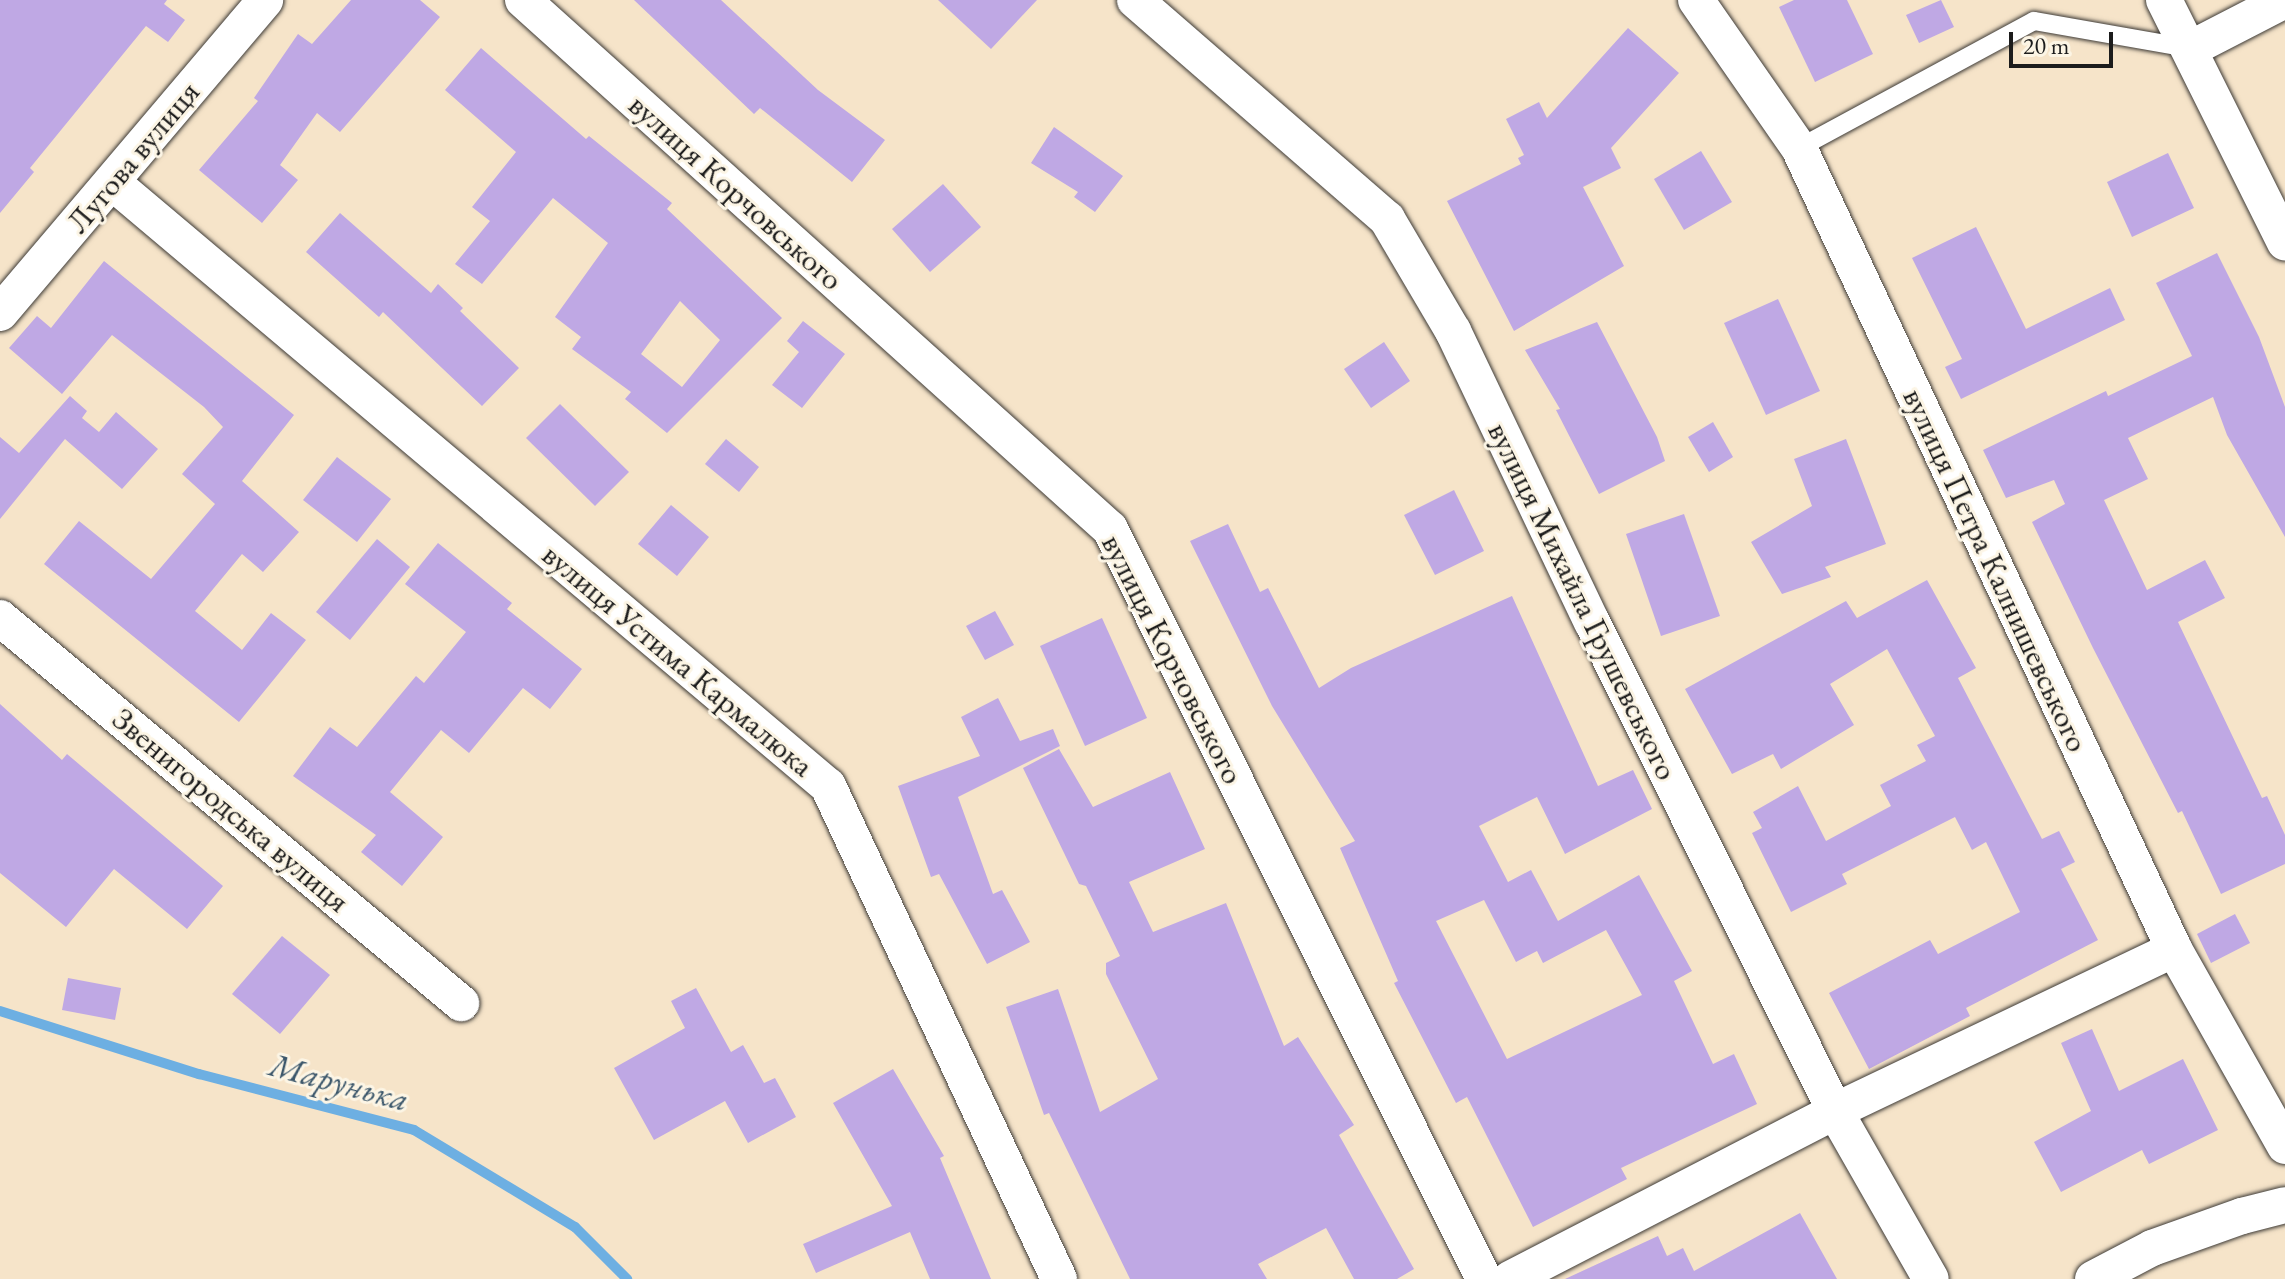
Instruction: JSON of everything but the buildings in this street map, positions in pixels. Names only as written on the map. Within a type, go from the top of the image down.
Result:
[{"type":"street","name":"Лугова вулиця","points":[[0,313],[265,0]]},
{"type":"street","name":"вулиця Корчовського","points":[[523,0],[1110,529],[1484,1279]]},
{"type":"street","name":"вулиця Михайла Грушевського","points":[[1135,0],[1387,219],[1453,331],[1592,622],[1835,1111],[1931,1279]]},
{"type":"street","name":"вулиця Петра Калнишевського","points":[[1696,0],[1799,148],[2174,949],[2285,1146]]},
{"type":"street","points":[[2164,0],[2285,243]]},
{"type":"street","points":[[2190,49],[2285,0]]},
{"type":"street","name":"вулиця Устима Кармалюка","points":[[112,182],[828,786],[1059,1279]]},
{"type":"street","name":"Звенигородська вулиця","points":[[0,618],[461,1003]]},
{"type":"street","points":[[1510,1279],[1835,1111],[2174,949]]},
{"type":"street","points":[[2093,1279],[2152,1248],[2242,1216],[2285,1205]]},
{"type":"lane","points":[[1799,148],[2034,21],[2190,49]]},
{"type":"waterway","name":"Марунька","points":[[0,1011],[199,1074],[414,1130],[575,1227],[627,1279]]}]
